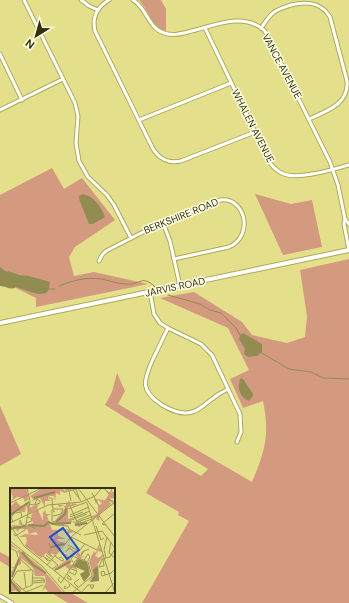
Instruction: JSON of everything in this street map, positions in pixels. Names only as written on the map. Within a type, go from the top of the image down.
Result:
[{"type":"street","points":[[24,0],[75,103],[78,112],[76,144],[79,161],[88,177],[107,195],[114,205],[131,238]]},
{"type":"street","points":[[81,0],[98,10]]},
{"type":"street","points":[[109,0],[98,10],[94,20],[95,31],[155,152],[164,159],[174,162],[185,160],[256,132]]},
{"type":"street","name":"VANCE AVENUE","points":[[134,0],[142,7],[154,27],[164,33],[175,35],[234,20],[247,21],[261,28],[268,36],[310,119],[333,170],[346,219],[349,224]]},
{"type":"street","points":[[261,28],[276,11],[304,2],[319,5],[330,17],[347,81],[347,89],[336,107],[310,119]]},
{"type":"street","name":"WHALEN AVENUE","points":[[205,28],[270,163],[280,172],[294,176],[333,170],[349,165]]},
{"type":"street","points":[[0,54],[22,100]]},
{"type":"street","points":[[0,110],[63,79]]},
{"type":"street","points":[[139,120],[231,84]]},
{"type":"street","name":"BERKSHIRE ROAD","points":[[99,261],[104,252],[163,223],[223,199],[236,204],[244,220],[245,227],[239,240],[232,246],[174,259]]},
{"type":"street","name":"VANCE AVENUE","points":[[346,219],[344,224],[349,250]]},
{"type":"street","points":[[163,223],[169,237],[180,286]]},
{"type":"street","name":"JARVIS ROAD","points":[[0,324],[349,250]]},
{"type":"street","points":[[150,292],[156,317],[160,323],[198,342],[212,355],[240,414],[241,432],[237,442]]},
{"type":"street","points":[[168,328],[145,376],[145,386],[152,398],[171,410],[188,413],[198,410],[228,389]]},
{"type":"street","points":[[0,596],[12,603]]},
{"type":"shaded area","points":[[139,0],[161,0],[166,9],[166,31],[157,26]]},
{"type":"shaded area","points":[[52,168],[64,189],[82,178],[115,220],[75,247],[69,257],[74,276],[94,272],[148,284],[36,307],[36,298],[0,280],[0,195]]},
{"type":"shaded area","points":[[83,194],[91,197],[97,203],[105,217],[93,224],[89,224],[79,199],[79,196]]},
{"type":"shaded area","points":[[255,194],[291,204],[312,200],[322,247],[283,255]]},
{"type":"shaded area","points":[[349,259],[349,603],[142,603],[189,521],[178,515],[179,512],[146,493],[167,456],[201,476],[208,469],[105,405],[112,392],[117,373],[125,391],[118,404],[252,482],[263,452],[266,433],[263,401],[243,408],[230,379],[249,370],[228,328],[160,298],[194,292],[242,322],[252,335],[287,343],[305,337],[307,316],[300,270]]},
{"type":"shaded area","points":[[0,267],[7,272],[8,271],[50,282],[48,291],[42,294],[37,294],[15,287],[11,289],[0,286]]},
{"type":"shaded area","points":[[243,333],[262,344],[262,352],[257,356],[248,357],[244,354],[245,349],[239,339],[240,335]]},
{"type":"shaded area","points":[[241,378],[253,394],[249,401],[241,395],[239,385]]},
{"type":"shaded area","points":[[0,406],[21,454],[0,466]]},
{"type":"shaded area","points":[[0,552],[10,557],[10,567],[0,561]]},
{"type":"shaded area","points":[[52,593],[71,593],[88,603],[68,603]]},
{"type":"waterway","points":[[59,286],[90,278],[124,284],[147,281],[155,287]]},
{"type":"waterway","points":[[48,289],[55,289]]},
{"type":"waterway","points":[[168,295],[200,304],[210,310],[221,313],[236,328],[240,335]]},
{"type":"waterway","points":[[260,352],[289,369],[311,372],[323,378],[349,379]]}]
